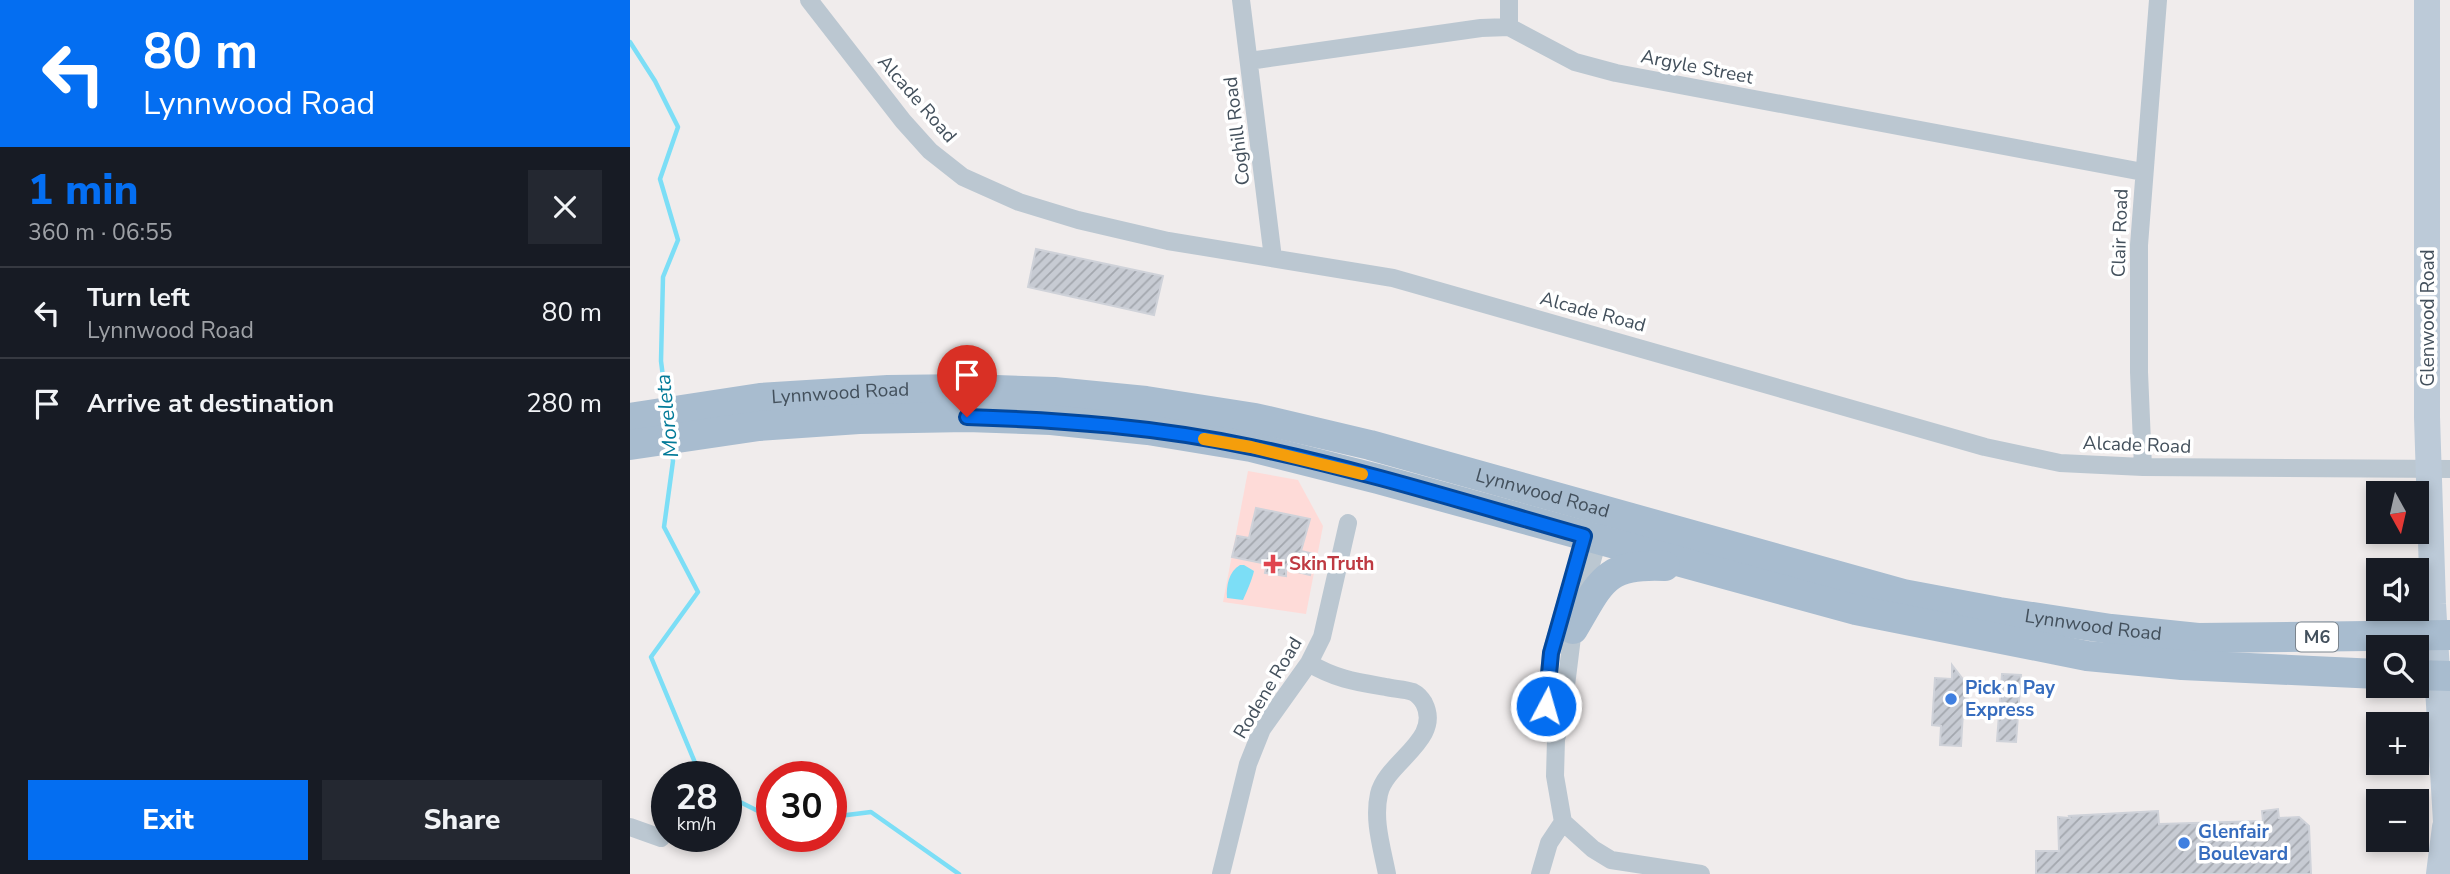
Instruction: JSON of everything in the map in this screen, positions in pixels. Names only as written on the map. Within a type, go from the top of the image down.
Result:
[{"type":"main road","name":"Lynnwood Road","points":[[633,435],[760,412],[814,393],[968,389],[1054,392],[1146,401],[1255,418],[1370,445],[1596,524],[1700,568],[1856,610],[2087,656],[2182,665],[2366,673]]},
{"type":"main road","name":"Lynnwood Road","points":[[1596,524],[1903,594],[2111,629],[2197,638],[2445,638]]},
{"type":"main road","points":[[1573,629],[1597,588],[1627,567],[1700,568]]},
{"type":"street","name":"Alcade Road","points":[[809,0],[930,151],[963,177],[1019,202],[1078,220],[1168,241],[1393,278],[1985,447],[2060,463],[2143,467],[2440,469]]},
{"type":"street","name":"Coghill Road","points":[[1241,0],[1273,258]]},
{"type":"street","points":[[1249,61],[1481,28],[1509,27],[1509,0]]},
{"type":"street","name":"Clair Road","points":[[2143,467],[2138,303],[2143,172],[2158,0]]},
{"type":"street","name":"Glenwood Road","points":[[2427,0],[2440,469],[2432,604],[2445,638],[2435,675],[2448,834],[2439,874]]},
{"type":"street","name":"Argyle Street","points":[[1509,27],[1575,62],[1616,73],[2143,172]]},
{"type":"street","name":"Rodene Road","points":[[1221,874],[1248,764],[1262,729],[1309,663],[1322,637],[1348,523]]},
{"type":"street","points":[[1596,524],[1573,629],[1562,718],[1556,739],[1555,776],[1563,822],[1593,849],[1611,860],[1701,874]]},
{"type":"street","points":[[1556,739],[1546,706],[1551,653],[1596,524]]},
{"type":"street","points":[[1309,663],[1330,676],[1414,692],[1425,705],[1429,717],[1421,739],[1388,774],[1380,789],[1377,820],[1387,874]]},
{"type":"street","points":[[1540,874],[1549,843],[1563,822]]},
{"type":"street","points":[[630,827],[651,834]]},
{"type":"shaded area","name":"SkinTruth","points":[[1248,471],[1298,480],[1323,526],[1306,614],[1223,602]]},
{"type":"water","points":[[1240,565],[1254,571],[1249,586],[1243,600],[1227,598],[1229,579]]},
{"type":"building","points":[[1036,249],[1163,276],[1154,315],[1028,287]]},
{"type":"building","points":[[1256,508],[1310,519],[1301,551],[1314,554],[1310,575],[1286,569],[1286,576],[1265,573],[1267,564],[1232,557],[1237,536],[1249,538]]},
{"type":"building","name":"Pick n Pay Express","points":[[1952,665],[1969,687],[1967,712],[1963,712],[1961,746],[1940,745],[1941,726],[1932,725],[1935,678],[1952,679]]},
{"type":"building","points":[[2002,674],[2021,675],[2016,742],[1997,741]]},
{"type":"building","name":"Glenfair Boulevard","points":[[2278,809],[2279,818],[2299,817],[2309,826],[2311,874],[2036,874],[2036,851],[2059,851],[2058,817],[2158,811],[2159,824],[2263,821],[2262,811]]},
{"type":"waterway","name":"Moreleta","points":[[630,42],[655,81],[678,127],[660,179],[678,240],[663,277],[661,361],[666,401]]},
{"type":"waterway","name":"Moreleta","points":[[671,448],[673,461],[664,527],[698,592],[651,657],[694,761]]},
{"type":"waterway","name":"Moreleta","points":[[742,803],[756,810]]},
{"type":"waterway","name":"Moreleta","points":[[847,815],[871,812],[959,874]]},
{"type":"slow traffic","points":[[1204,439],[1251,447],[1362,474]]},
{"type":"place","name":"SkinTruth","points":[[1273,564]]},
{"type":"place","name":"Pick n Pay Express","points":[[1951,699]]},
{"type":"place","name":"Glenfair Boulevard","points":[[2184,843]]},
{"type":"route","points":[[967,417],[1051,420],[1148,430],[1251,447],[1378,478],[1584,536],[1551,653],[1546,706]]}]
